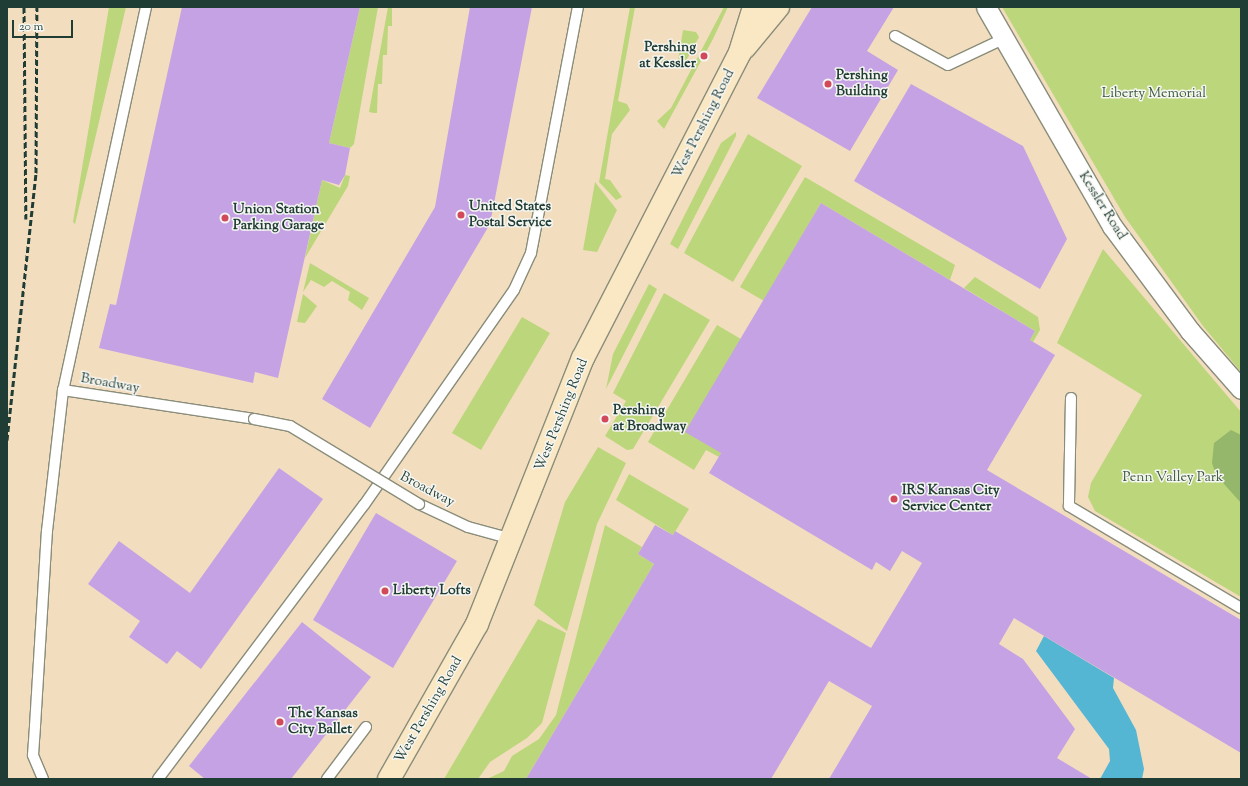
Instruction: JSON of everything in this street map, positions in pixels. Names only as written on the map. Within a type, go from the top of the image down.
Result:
[{"type":"main road","name":"West Pershing Road","points":[[389,779],[477,624],[513,540],[583,358],[740,52],[754,7]]},
{"type":"main road","name":"West Pershing Road","points":[[740,52],[778,7]]},
{"type":"street","name":"Kessler Road","points":[[986,7],[1003,39],[1112,226],[1190,331],[1241,389]]},
{"type":"lane","name":"Broadway","points":[[146,7],[63,390],[254,419],[290,426],[419,504],[468,527],[513,540]]},
{"type":"lane","points":[[158,779],[364,505],[514,290],[531,252],[578,7]]},
{"type":"lane","points":[[895,36],[948,65],[1003,39]]},
{"type":"lane","points":[[43,779],[34,755],[35,726],[47,531],[63,390]]},
{"type":"lane","points":[[1071,398],[1069,506],[1241,608]]},
{"type":"lane","points":[[327,779],[366,727]]},
{"type":"green space","points":[[109,7],[126,7],[75,224],[73,222]]},
{"type":"green space","points":[[360,7],[378,7],[354,144],[350,148],[329,143]]},
{"type":"green space","points":[[388,7],[392,7],[392,26],[388,26],[387,55],[383,55],[382,84],[378,84],[377,113],[374,113],[369,112]]},
{"type":"green space","points":[[630,7],[635,7],[618,101],[627,104],[630,110],[612,134],[605,179],[610,180],[622,197],[616,200],[599,182]]},
{"type":"green space","points":[[724,7],[728,7],[713,39],[664,129],[657,121],[671,108]]},
{"type":"green space","name":"Liberty Memorial","points":[[1002,7],[1241,7],[1241,372],[1203,326],[1125,217]]},
{"type":"green space","points":[[683,30],[696,32],[699,37],[686,61],[674,67],[664,66],[661,62],[664,59],[678,61]]},
{"type":"green space","points":[[736,132],[736,136],[678,249],[670,244],[721,143]]},
{"type":"green space","points":[[748,134],[802,166],[733,282],[684,253]]},
{"type":"green space","points":[[345,175],[350,176],[348,186],[305,258],[322,180],[340,188]]},
{"type":"green space","points":[[805,177],[955,265],[950,280],[821,203],[764,301],[740,287]]},
{"type":"green space","points":[[595,182],[617,210],[597,252],[583,250]]},
{"type":"green space","name":"Penn Valley Park","points":[[1103,249],[1241,412],[1241,597],[1095,511],[1088,497],[1091,483],[1142,395],[1057,343]]},
{"type":"green space","points":[[310,263],[369,298],[362,310],[348,300],[350,292],[332,281],[324,287],[311,280],[303,292]]},
{"type":"green space","points":[[975,277],[1038,317],[1040,330],[1033,342],[1030,340],[1035,331],[964,288]]},
{"type":"green space","points":[[649,284],[657,289],[606,389],[613,354]]},
{"type":"green space","points":[[664,293],[710,320],[633,449],[627,450],[605,436],[626,401],[613,393]]},
{"type":"green space","points":[[303,294],[317,306],[305,323],[297,322]]},
{"type":"green space","points":[[522,317],[550,333],[481,450],[452,433]]},
{"type":"green space","points":[[717,325],[741,339],[721,453],[719,457],[706,450],[694,470],[648,442]]},
{"type":"green space","points":[[1231,430],[1241,435],[1241,503],[1216,475],[1212,463],[1214,443]]},
{"type":"green space","points":[[598,447],[626,463],[597,524],[567,631],[534,605],[565,502]]},
{"type":"green space","points":[[629,474],[689,509],[673,535],[616,500]]},
{"type":"green space","points":[[605,525],[642,547],[638,554],[654,564],[526,779],[487,779],[504,771],[512,756],[539,739],[556,715]]},
{"type":"green space","points":[[538,619],[566,633],[542,723],[527,738],[490,762],[478,779],[444,779]]},
{"type":"water","points":[[1044,636],[1114,678],[1113,688],[1136,730],[1144,769],[1142,779],[1100,779],[1110,761],[1109,749],[1036,651]]},
{"type":"building","name":"Union Station Parking Garage","points":[[182,7],[360,7],[329,143],[350,148],[345,175],[339,185],[322,180],[278,378],[255,372],[253,383],[99,348],[110,304],[116,305]]},
{"type":"building","name":"United States Postal Service","points":[[470,7],[532,7],[490,224],[370,428],[322,399],[435,207]]},
{"type":"building","name":"Pershing Building","points":[[812,7],[894,7],[867,51],[898,70],[850,151],[757,98]]},
{"type":"building","points":[[911,84],[1023,146],[1067,239],[1040,289],[854,181]]},
{"type":"building","name":"IRS Kansas City Service Center","points":[[821,203],[1035,331],[1030,340],[1055,355],[987,470],[1241,620],[1241,753],[1014,618],[999,644],[1023,659],[1075,729],[1057,758],[1092,779],[829,779],[872,706],[829,681],[771,779],[526,779],[654,564],[638,554],[655,525],[673,535],[675,531],[871,648],[922,563],[902,551],[890,571],[876,562],[872,570],[709,473],[721,453],[685,432]]},
{"type":"building","points":[[279,468],[323,499],[201,669],[177,651],[167,664],[129,637],[140,621],[88,584],[119,541],[190,593]]},
{"type":"building","name":"Liberty Lofts","points":[[376,513],[457,561],[393,668],[313,620]]},
{"type":"building","name":"The Kansas City Ballet","points":[[302,622],[371,677],[291,779],[205,779],[189,766]]},
{"type":"railway","points":[[24,7],[26,219]]},
{"type":"railway","points":[[7,440],[36,173],[37,7]]},
{"type":"place","name":"Pershing at Kessler","points":[[704,56]]},
{"type":"place","name":"Pershing Building","points":[[828,84]]},
{"type":"place","name":"United States Postal Service","points":[[461,215]]},
{"type":"place","name":"Union Station Parking Garage","points":[[225,218]]},
{"type":"place","name":"Pershing at Broadway","points":[[605,419]]},
{"type":"place","name":"IRS Kansas City Service Center","points":[[894,499]]},
{"type":"place","name":"Liberty Lofts","points":[[385,591]]},
{"type":"place","name":"The Kansas City Ballet","points":[[280,722]]}]
